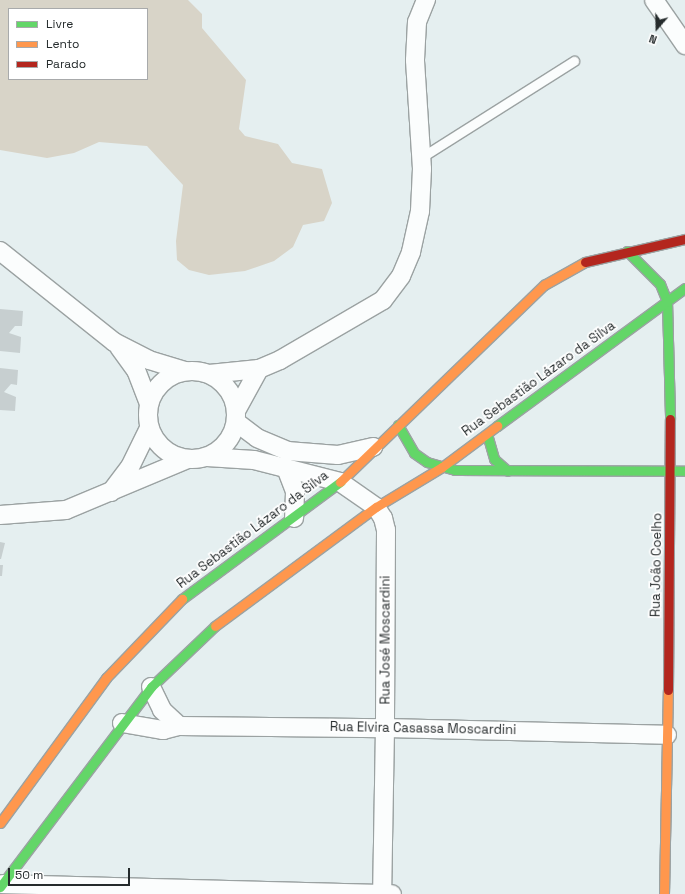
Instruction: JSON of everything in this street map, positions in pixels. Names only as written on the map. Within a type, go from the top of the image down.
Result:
[{"type":"street","points":[[0,251],[114,342],[149,360],[185,372],[208,374],[259,369],[383,300],[401,276],[411,252],[420,211],[422,157],[415,60],[417,22],[426,0]]},
{"type":"street","points":[[654,0],[685,46]]},
{"type":"street","name":"Rua Sebastião Lázaro da Silva","points":[[0,823],[106,678],[163,616],[196,586],[294,518],[340,482],[373,447],[398,425],[544,285],[588,260],[685,239]]},
{"type":"street","name":"Rua João Coelho","points":[[627,251],[660,284],[667,301],[672,471],[664,894]]},
{"type":"street","name":"Rua Sebastião Lázaro da Silva","points":[[1,885],[122,723],[151,687],[228,614],[376,507],[442,467],[685,288]]},
{"type":"street","points":[[109,494],[130,467],[149,428],[149,404],[136,370],[114,342]]},
{"type":"street","points":[[207,457],[226,444],[236,416],[259,369]]},
{"type":"street","points":[[149,404],[162,382],[185,372]]},
{"type":"street","points":[[208,374],[228,388],[236,416],[262,441],[288,451],[338,455],[373,447]]},
{"type":"street","points":[[398,425],[414,453],[442,467],[482,472],[685,471]]},
{"type":"street","points":[[149,428],[164,449],[188,459]]},
{"type":"street","points":[[487,434],[494,459],[508,471]]},
{"type":"street","points":[[0,515],[66,510],[109,494],[188,459],[232,456],[340,482],[376,507]]},
{"type":"street","points":[[286,468],[295,492],[294,518]]},
{"type":"street","name":"Rua José Moscardini","points":[[376,507],[386,530],[386,728],[382,894]]},
{"type":"street","points":[[151,687],[162,710],[179,726]]},
{"type":"street","name":"Rua Elvira Casassa Moscardini","points":[[122,723],[163,730],[179,726],[386,728],[667,735]]},
{"type":"street","points":[[1,885],[231,893],[392,894]]},
{"type":"lane","points":[[422,157],[574,61]]},
{"type":"shaded area","points":[[0,0],[188,0],[202,14],[202,28],[246,80],[239,129],[245,136],[278,144],[292,163],[322,169],[332,203],[324,221],[303,225],[293,247],[274,261],[245,271],[209,275],[189,270],[177,260],[176,241],[183,185],[147,146],[99,142],[74,153],[47,158],[0,150]]},
{"type":"building","points":[[0,309],[23,311],[22,326],[15,326],[9,333],[21,337],[20,353],[0,351]]},
{"type":"building","points":[[0,368],[18,370],[17,385],[11,384],[4,392],[16,397],[15,411],[0,410]]},
{"type":"building","points":[[0,542],[5,543],[1,559],[0,559]]},
{"type":"building","points":[[0,565],[3,565],[2,576],[0,576]]},
{"type":"traffic: fast","points":[[627,251],[660,284],[667,301],[670,419]]},
{"type":"traffic: fast","points":[[497,426],[685,288]]},
{"type":"traffic: fast","points":[[398,425],[414,453],[427,462],[455,470],[685,471]]},
{"type":"traffic: fast","points":[[487,434],[494,459],[508,471]]},
{"type":"traffic: fast","points":[[182,599],[340,482]]},
{"type":"traffic: fast","points":[[0,887],[151,687],[215,626]]},
{"type":"traffic: slow","points":[[340,482],[544,285],[585,262]]},
{"type":"traffic: slow","points":[[215,626],[376,507],[442,467],[497,426]]},
{"type":"traffic: slow","points":[[0,823],[106,678],[182,599]]},
{"type":"traffic: slow","points":[[664,894],[668,690]]},
{"type":"traffic: jam","points":[[585,262],[685,239]]},
{"type":"traffic: jam","points":[[668,690],[670,419]]}]
